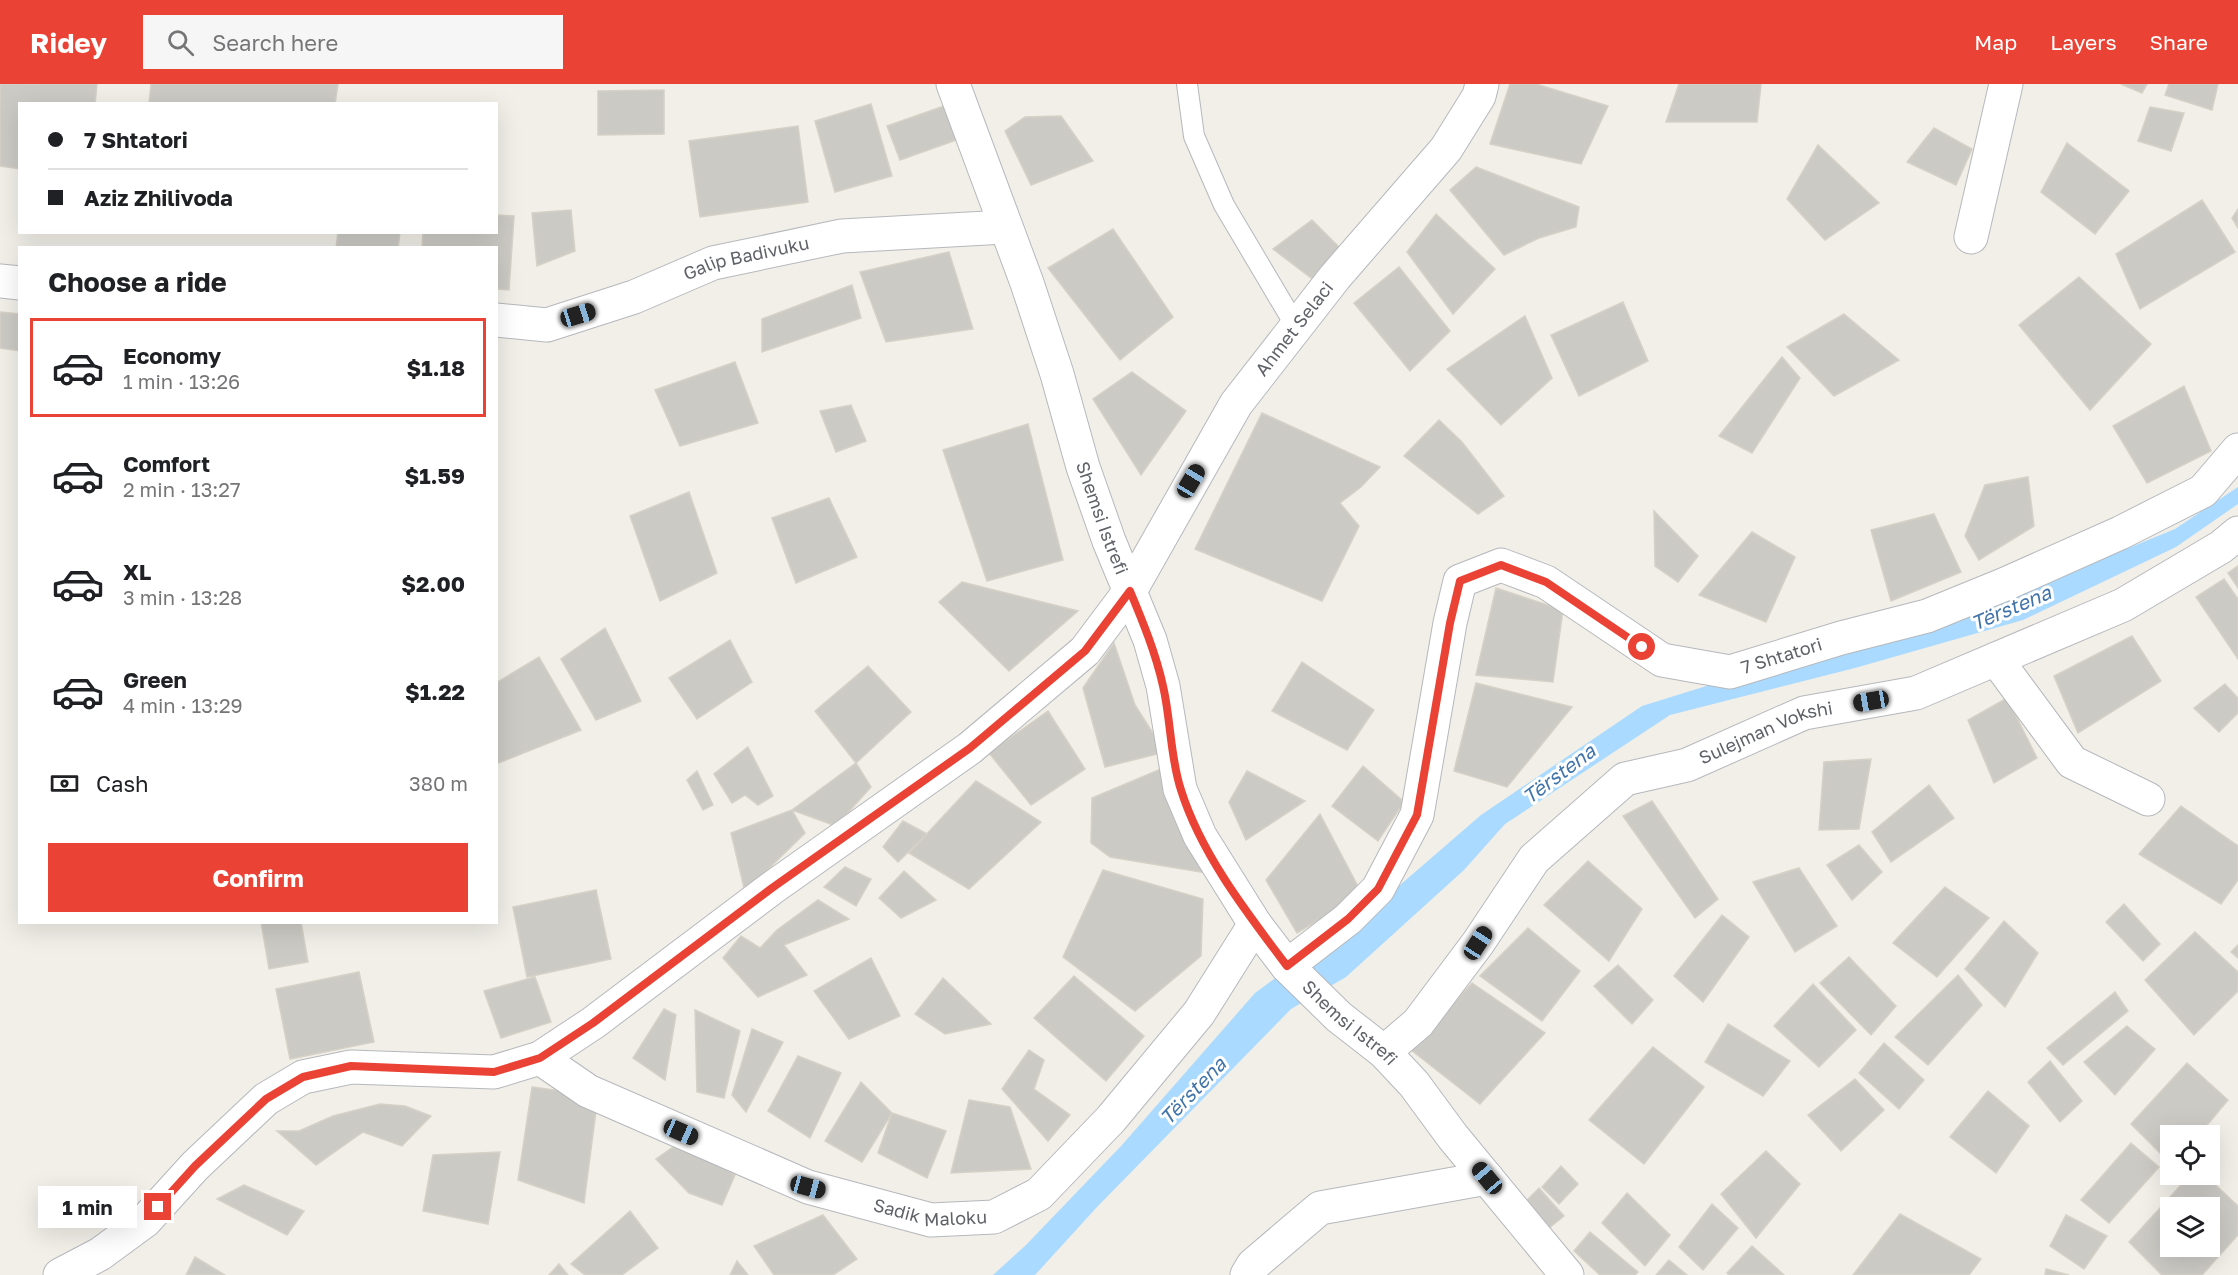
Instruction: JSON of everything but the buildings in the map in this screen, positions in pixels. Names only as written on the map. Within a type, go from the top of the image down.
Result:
[{"type":"street","name":"Shemsi Istrefi","points":[[953,84],[1027,283],[1057,374],[1083,467],[1150,640],[1163,686],[1180,789],[1200,836],[1255,924],[1287,966],[1339,1017],[1384,1052],[1414,1084],[1567,1275]]},
{"type":"street","name":"Ahmet Selaci","points":[[60,1275],[100,1254],[145,1221],[195,1166],[266,1099],[303,1077],[351,1066],[494,1072],[540,1058],[593,1023],[772,888],[970,748],[1085,651],[1130,591],[1236,404],[1335,277],[1446,149],[1479,96],[1482,84]]},
{"type":"street","points":[[1971,237],[2006,84]]},
{"type":"street","name":"Galip Badivuku","points":[[498,320],[547,325],[634,297],[713,263],[842,236],[1005,227]]},
{"type":"street","points":[[0,281],[18,283]]},
{"type":"street","name":"7 Shtatori","points":[[1287,966],[1348,919],[1378,889],[1417,815],[1450,623],[1460,581],[1501,565],[1546,582],[1662,660],[1730,672],[1841,638],[1927,616],[2003,585],[2120,532],[2203,491],[2238,450]]},
{"type":"street","name":"Sulejman Vokshi","points":[[1384,1052],[1418,1023],[1478,943],[1534,859],[1625,779],[1687,765],[1804,713],[1916,693],[2123,605],[2221,548],[2238,533]]},
{"type":"street","points":[[1996,658],[2072,762],[2148,799]]},
{"type":"street","name":"Sadik Maloku","points":[[540,1058],[588,1091],[808,1187],[931,1220],[994,1217],[1039,1194],[1111,1119],[1199,1013],[1255,924]]},
{"type":"street","points":[[1247,1275],[1253,1265],[1320,1208],[1487,1178]]},
{"type":"lane","points":[[1187,84],[1194,136],[1224,204],[1297,328]]},
{"type":"water","name":"Tërstena","points":[[2238,487],[2238,504],[2176,547],[2023,620],[1855,668],[1670,715],[1505,824],[1464,870],[1346,977],[1291,1009],[1097,1207],[1035,1275],[993,1275],[1026,1245],[1122,1145],[1255,993],[1392,892],[1481,815],[1642,706],[1729,679],[1913,636],[2175,529]]},
{"type":"route","points":[[158,1207],[195,1166],[266,1099],[303,1077],[351,1066],[494,1072],[540,1058],[593,1023],[772,888],[970,748],[1085,651],[1130,591],[1150,640],[1163,686],[1180,789],[1200,836],[1255,924],[1287,966],[1348,919],[1378,889],[1417,815],[1450,623],[1460,581],[1501,565],[1546,582],[1642,647]]}]
